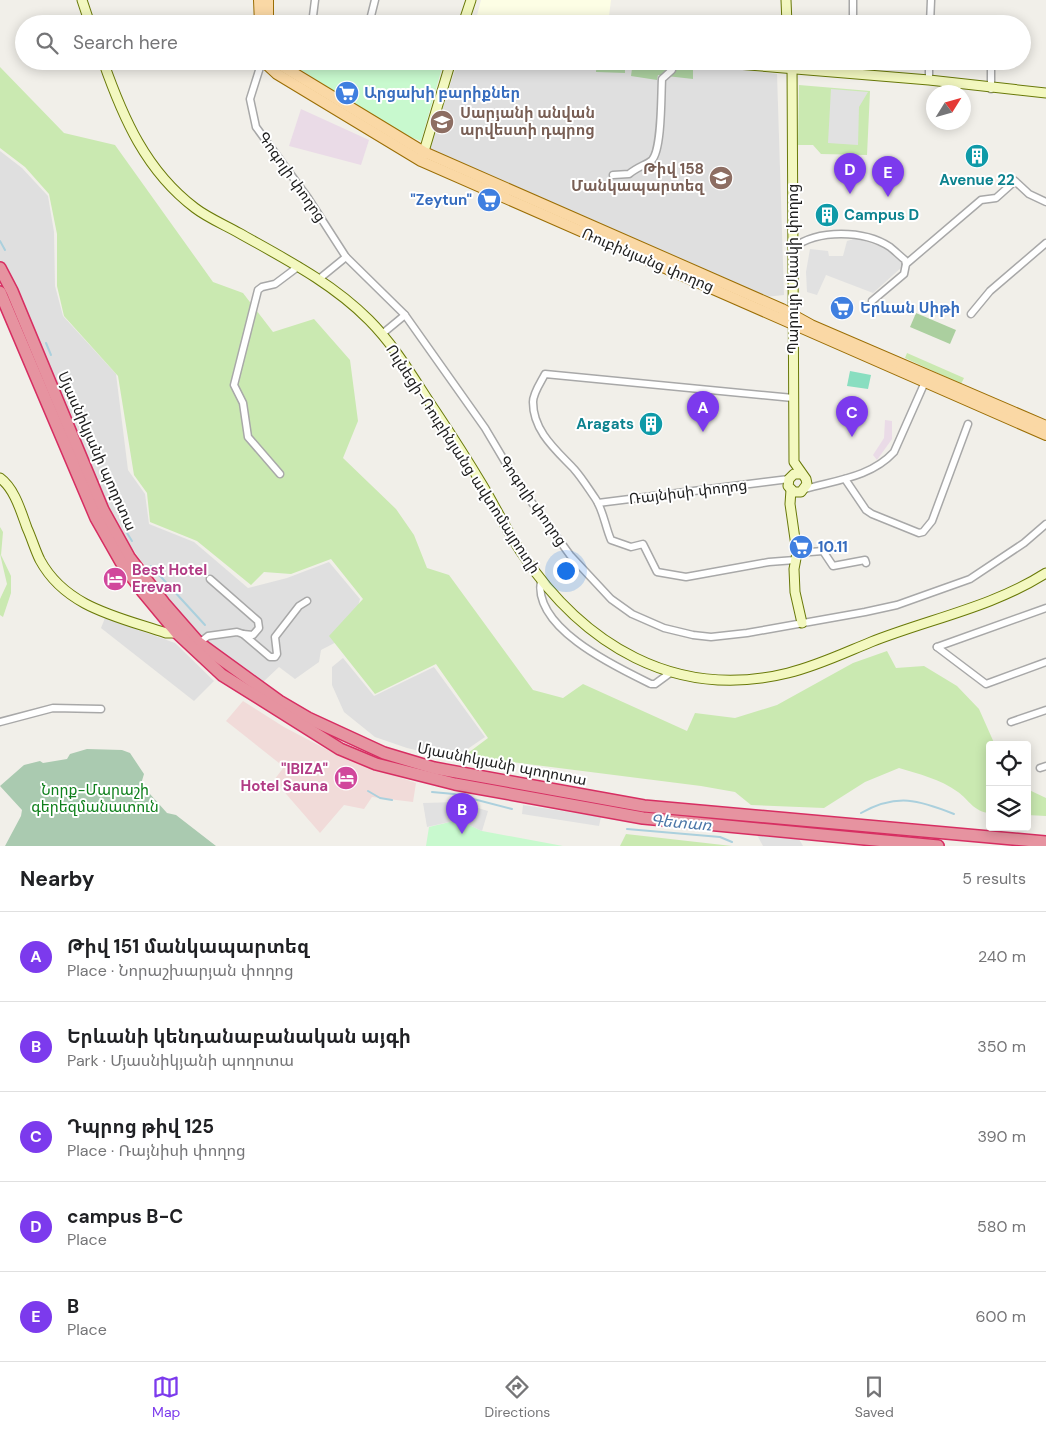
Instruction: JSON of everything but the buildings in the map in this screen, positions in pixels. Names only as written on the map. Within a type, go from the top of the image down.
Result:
[{"type":"highway","name":"Մյասնիկյանի պողոտա","points":[[0,268],[15,298],[92,483],[117,536],[154,591],[199,643],[279,701],[308,718],[384,753],[438,769],[644,806],[1046,842]]},
{"type":"highway","name":"Մյասնիկյանի պողոտա","points":[[0,292],[96,518],[121,562],[177,633],[203,658],[230,680],[340,749],[376,764],[455,784],[643,818],[938,846]]},
{"type":"main road","points":[[259,0],[260,15]]},
{"type":"main road","points":[[268,0],[268,15]]},
{"type":"main road","name":"Ռուբինյանց փողոց","points":[[273,70],[423,156],[791,318],[1046,426]]},
{"type":"main road","name":"Ռուբինյանց փողոց","points":[[288,70],[423,156]]},
{"type":"main road","name":"Ռուբինյանց փողոց","points":[[791,318],[925,382],[1046,435]]},
{"type":"street","points":[[82,0],[87,15]]},
{"type":"street","points":[[313,15],[315,0]]},
{"type":"street","points":[[371,15],[375,0]]},
{"type":"street","points":[[466,15],[470,0]]},
{"type":"street","points":[[786,0],[787,15]]},
{"type":"street","points":[[792,0],[792,15]]},
{"type":"street","points":[[853,0],[853,15]]},
{"type":"street","points":[[930,15],[931,0]]},
{"type":"street","name":"Ուլնեցի-Ռուբինյանց ավտոմայրուղի","points":[[106,70],[125,121],[152,163],[172,188],[197,210],[300,266],[319,279],[352,304],[382,334],[462,451],[514,542],[541,580],[577,618],[611,645],[633,658],[670,673],[712,680],[758,678],[785,674],[806,668],[916,625],[1002,598],[1046,573]]},
{"type":"street","name":"Գոգոլի փողոց","points":[[260,70],[250,99],[256,127],[308,198],[346,257],[405,315],[485,428],[517,482],[570,556],[611,599],[647,622],[693,635],[711,637],[747,633],[897,605],[970,579],[1024,543],[1046,524]]},
{"type":"street","points":[[423,156],[448,70]]},
{"type":"street","points":[[613,175],[629,174],[652,159],[659,146],[662,79],[672,70]]},
{"type":"street","name":"Պարույր Սևակի փողոց","points":[[789,70],[793,248],[791,318]]},
{"type":"street","name":"Պարույր Սևակի փողոց","points":[[789,70],[791,398],[796,483]]},
{"type":"street","points":[[829,70],[929,80],[991,89]]},
{"type":"street","points":[[831,70],[1046,94]]},
{"type":"street","points":[[929,70],[929,80]]},
{"type":"street","points":[[991,70],[991,89]]},
{"type":"street","points":[[906,264],[981,200],[996,198],[1015,181],[1029,194],[1046,202]]},
{"type":"street","points":[[793,248],[822,235],[858,236],[890,247],[905,260],[904,274],[872,302]]},
{"type":"street","points":[[971,314],[990,291],[1046,243]]},
{"type":"street","points":[[319,279],[346,257]]},
{"type":"street","points":[[280,474],[248,438],[243,403],[234,385],[258,290],[275,284],[300,266]]},
{"type":"street","points":[[382,334],[405,315]]},
{"type":"street","points":[[791,398],[544,374],[533,401],[536,420],[549,444],[575,471],[598,503],[612,540],[631,547],[643,544],[657,572],[686,577],[823,551],[832,566],[865,560],[866,564]]},
{"type":"street","points":[[925,382],[894,452],[878,467],[845,479],[866,510],[919,533],[923,532],[932,521],[968,424]]},
{"type":"street","points":[[0,478],[13,493],[40,560],[48,573],[70,597],[102,612],[166,632],[177,633]]},
{"type":"street","name":"Ռայնիսի փողոց","points":[[598,503],[778,480],[819,485],[845,479]]},
{"type":"street","points":[[796,483],[790,500],[796,556],[795,592],[802,623]]},
{"type":"street","points":[[199,643],[208,636],[237,632],[253,634],[259,628],[258,620],[210,579]]},
{"type":"street","points":[[541,580],[542,597],[547,608],[559,624],[580,644],[600,658],[651,684],[655,684],[670,673]]},
{"type":"street","points":[[244,634],[270,657],[275,657],[277,654],[275,637],[299,606],[307,600]]},
{"type":"street","points":[[1046,608],[937,646],[986,684],[1046,662]]},
{"type":"street","points":[[0,722],[53,708],[101,709]]},
{"type":"street","points":[[1011,722],[1046,710]]},
{"type":"shaded area","points":[[481,0],[611,0],[609,15],[477,15]]},
{"type":"shaded area","points":[[455,70],[747,70],[777,74],[784,295],[765,297],[429,149]]},
{"type":"shaded area","points":[[831,89],[868,92],[859,107],[858,145],[828,143]]},
{"type":"shaded area","points":[[301,109],[369,140],[361,165],[289,146]]},
{"type":"shaded area","points":[[0,151],[22,168],[48,196],[54,232],[55,286],[63,316],[116,374],[128,470],[145,494],[149,524],[194,542],[248,588],[287,578],[329,562],[360,599],[350,635],[321,650],[319,662],[295,679],[279,667],[262,683],[212,648],[165,595],[125,538],[86,463],[0,262]]},
{"type":"shaded area","points":[[857,238],[887,249],[899,258],[903,266],[873,293],[826,275],[817,295],[807,292],[806,272],[810,249],[828,251],[829,256],[843,256],[847,241]]},
{"type":"shaded area","points":[[885,420],[892,421],[892,439],[877,460],[873,455],[884,438]]},
{"type":"shaded area","points":[[105,618],[175,643],[214,681],[194,701],[101,628]]},
{"type":"shaded area","points":[[343,658],[374,696],[434,667],[485,737],[453,759],[407,748],[375,737],[344,712],[332,685],[332,667]]},
{"type":"shaded area","points":[[243,701],[284,727],[341,757],[416,783],[413,802],[372,797],[364,809],[344,805],[320,833],[274,780],[284,767],[226,721]]},
{"type":"shaded area","points":[[458,802],[488,811],[482,831],[458,820],[427,827],[423,803]]},
{"type":"shaded area","points":[[523,805],[601,817],[599,826],[522,814]]},
{"type":"shaded area","points":[[757,835],[799,839],[803,846],[763,846]]},
{"type":"green space","points":[[0,67],[64,133],[115,145],[213,282],[243,293],[273,332],[314,319],[350,360],[358,421],[343,458],[396,509],[414,535],[427,568],[449,575],[533,690],[563,698],[583,684],[687,731],[695,713],[735,718],[777,705],[853,663],[887,651],[896,668],[924,666],[957,686],[979,709],[993,741],[986,741],[986,812],[976,808],[958,792],[944,784],[929,777],[899,768],[865,782],[824,808],[751,805],[735,792],[701,786],[464,756],[488,738],[436,664],[375,694],[329,636],[363,599],[331,559],[291,574],[264,572],[251,585],[197,541],[150,522],[147,493],[134,475],[118,376],[64,316],[57,286],[57,234],[49,194],[25,167],[0,148]]},
{"type":"green space","points":[[301,70],[441,70],[421,141],[402,134]]},
{"type":"green space","points":[[596,70],[625,70],[625,73],[596,72]]},
{"type":"green space","points":[[632,70],[693,70],[693,79],[658,75],[657,80],[631,76]]},
{"type":"green space","points":[[799,85],[870,91],[867,155],[821,154],[813,145],[798,145]]},
{"type":"green space","points":[[916,313],[956,330],[950,344],[910,327]]},
{"type":"green space","points":[[907,353],[964,378],[961,384],[905,358]]},
{"type":"green space","points":[[850,371],[871,375],[868,389],[847,386]]},
{"type":"green space","points":[[0,527],[3,532],[1,555],[11,576],[11,593],[3,617],[0,615],[0,599],[7,584],[0,554]]},
{"type":"green space","name":"Նորք-Մարաշի գերեզմանատուն","points":[[87,749],[122,750],[130,753],[144,774],[141,784],[167,813],[176,815],[216,846],[5,846],[21,816],[22,810],[0,786],[24,765],[40,761],[43,763],[67,759],[70,754]]},
{"type":"green space","points":[[1031,791],[1046,798],[1046,816],[1031,815]]},
{"type":"green space","points":[[458,820],[482,831],[563,846],[426,846],[429,827]]},
{"type":"green space","points":[[626,834],[732,846],[620,846]]},
{"type":"waterway","name":"Գետառ","points":[[0,241],[5,250]]},
{"type":"waterway","name":"Գետառ","points":[[46,343],[51,355]]},
{"type":"waterway","name":"Գետառ","points":[[127,533],[132,541]]},
{"type":"waterway","name":"Գետառ","points":[[151,566],[205,625]]},
{"type":"waterway","name":"Գետառ","points":[[368,791],[380,798],[392,800]]},
{"type":"waterway","name":"Գետառ","points":[[432,792],[454,794],[512,809]]},
{"type":"waterway","name":"Գետառ","points":[[861,813],[886,803],[908,801],[930,805],[954,814]]},
{"type":"waterway","name":"Գետառ","points":[[627,829],[720,837],[732,842]]},
{"type":"place","name":"Արցախի բարիքներ","points":[[347,93]]},
{"type":"place","name":"Սարյանի անվան արվեստի դպրոց","points":[[442,122]]},
{"type":"place","name":"Avenue 22","points":[[977,156]]},
{"type":"place","name":"Թիվ 158 Մանկապարտեզ","points":[[721,178]]},
{"type":"place","name":"campus B-C","points":[[850,194]]},
{"type":"place","name":"B","points":[[888,197]]},
{"type":"place","name":"\"Zeytun\"","points":[[489,200]]},
{"type":"place","name":"Campus D","points":[[827,215]]},
{"type":"place","name":"Երևան Սիթի","points":[[842,308]]},
{"type":"place","name":"Aragats","points":[[651,424]]},
{"type":"place","name":"Թիվ 151 մանկապարտեզ","points":[[703,432]]},
{"type":"place","name":"Դպրոց թիվ 125","points":[[852,437]]},
{"type":"place","name":"10.11","points":[[801,547]]},
{"type":"place","name":"Best Hotel Erevan","points":[[115,579]]},
{"type":"place","name":"\"IBIZA\" Hotel Sauna","points":[[346,778]]},
{"type":"place","name":"Երևանի կենդանաբանական այգի","points":[[462,834]]}]
